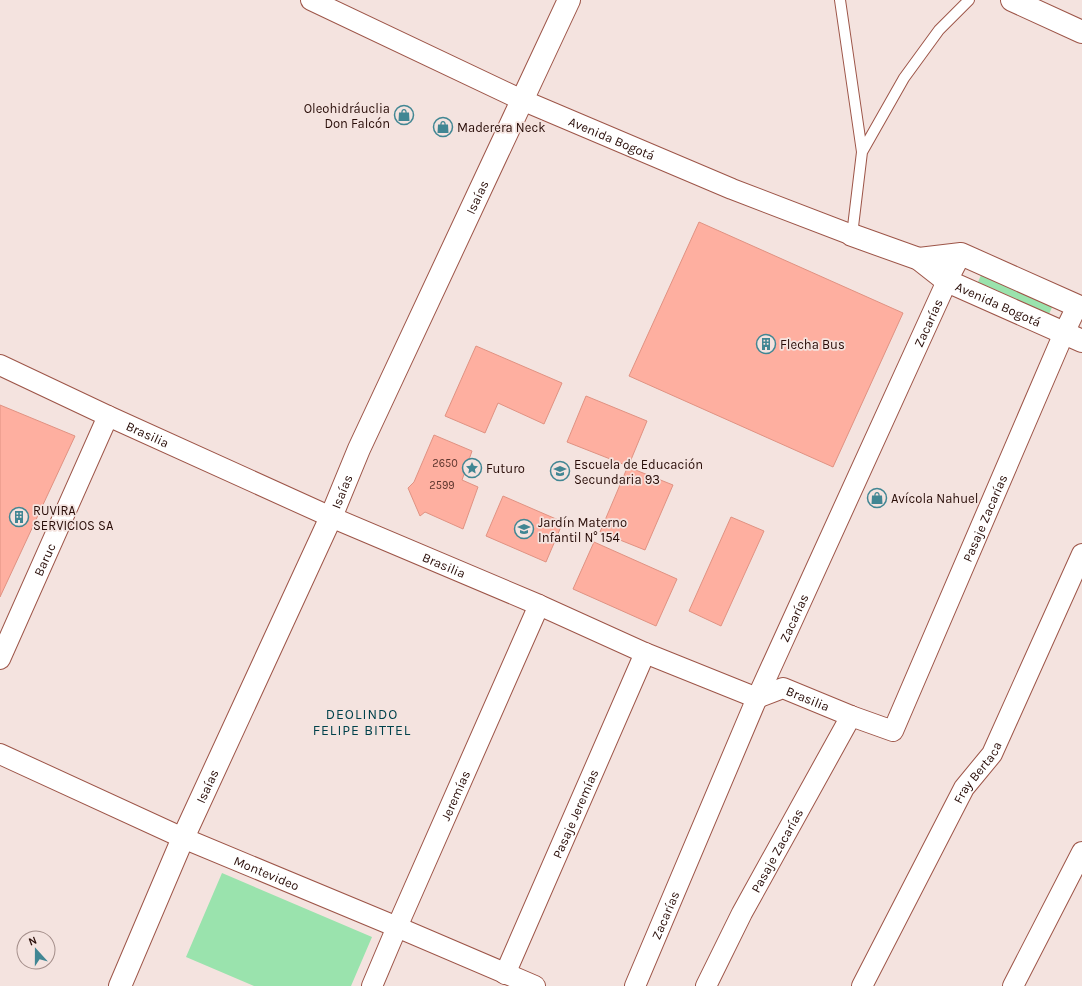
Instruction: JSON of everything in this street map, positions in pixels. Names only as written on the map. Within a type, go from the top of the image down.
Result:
[{"type":"street","name":"Avenida Bogotá","points":[[311,0],[522,100],[732,188],[852,235],[919,259],[947,281],[1073,337]]},
{"type":"street","name":"Isaías","points":[[120,986],[183,838],[331,517],[359,449],[569,0]]},
{"type":"street","points":[[1012,0],[1082,32]]},
{"type":"street","points":[[1034,0],[1082,17]]},
{"type":"street","name":"Avenida Bogotá","points":[[919,259],[961,254]]},
{"type":"street","points":[[961,254],[1080,307]]},
{"type":"street","name":"Zacarías","points":[[635,986],[757,698],[947,281],[961,254]]},
{"type":"street","name":"Pasaje Zacarías","points":[[893,731],[1073,337],[1080,307]]},
{"type":"street","name":"Brasilia","points":[[0,365],[108,416],[331,517],[539,605],[645,654],[757,698],[783,688],[851,716],[893,731]]},
{"type":"street","name":"Baruc","points":[[0,660],[108,416]]},
{"type":"street","name":"Fray Bertaca","points":[[862,986],[964,788],[992,754],[1082,554]]},
{"type":"street","name":"Jeremías","points":[[372,986],[539,605]]},
{"type":"street","name":"Pasaje Jeremías","points":[[505,974],[645,654]]},
{"type":"street","name":"Pasaje Zacarías","points":[[706,986],[742,913],[851,716]]},
{"type":"street","name":"Montevideo","points":[[0,754],[183,838],[535,986]]},
{"type":"street","points":[[1013,986],[1082,852]]},
{"type":"lane","points":[[840,0],[862,152],[852,235]]},
{"type":"lane","points":[[862,152],[904,78],[940,30],[970,0]]},
{"type":"green space","points":[[984,268],[1055,301],[1049,314],[978,282]]},
{"type":"green space","points":[[222,873],[372,937],[351,986],[254,986],[186,957]]},
{"type":"building","name":"Flecha Bus","points":[[699,222],[903,313],[833,467],[629,376]]},
{"type":"building","points":[[476,346],[562,383],[544,424],[498,403],[485,433],[445,416]]},
{"type":"building","points":[[586,396],[647,421],[628,467],[673,485],[645,550],[600,532],[628,466],[567,442]]},
{"type":"building","name":"RUVIRA SERVICIOS SA","points":[[0,405],[75,436],[0,597]]},
{"type":"building","points":[[434,435],[472,451],[462,480],[478,487],[463,529],[425,512],[420,516],[408,488],[414,482]]},
{"type":"building","name":"Jardín Materno Infantil N° 154","points":[[503,496],[563,522],[546,562],[486,536]]},
{"type":"building","points":[[731,517],[764,531],[721,626],[689,611]]},
{"type":"building","points":[[594,542],[677,579],[656,626],[573,589]]},
{"type":"place","name":"Oleohidráuclia Don Falcón","points":[[404,115]]},
{"type":"place","name":"Maderera Neck","points":[[443,127]]},
{"type":"place","name":"Flecha Bus","points":[[766,344]]},
{"type":"place","name":"Futuro","points":[[472,468]]},
{"type":"place","name":"Escuela de Educación Secundaria 93","points":[[560,471]]},
{"type":"place","name":"Avícola Nahuel","points":[[877,498]]},
{"type":"place","name":"RUVIRA SERVICIOS SA","points":[[19,517]]},
{"type":"place","name":"Jardín Materno Infantil N° 154","points":[[524,529]]},
{"type":"district","name":"DEOLINDO FELIPE BITTEL","points":[[362,722]]}]
